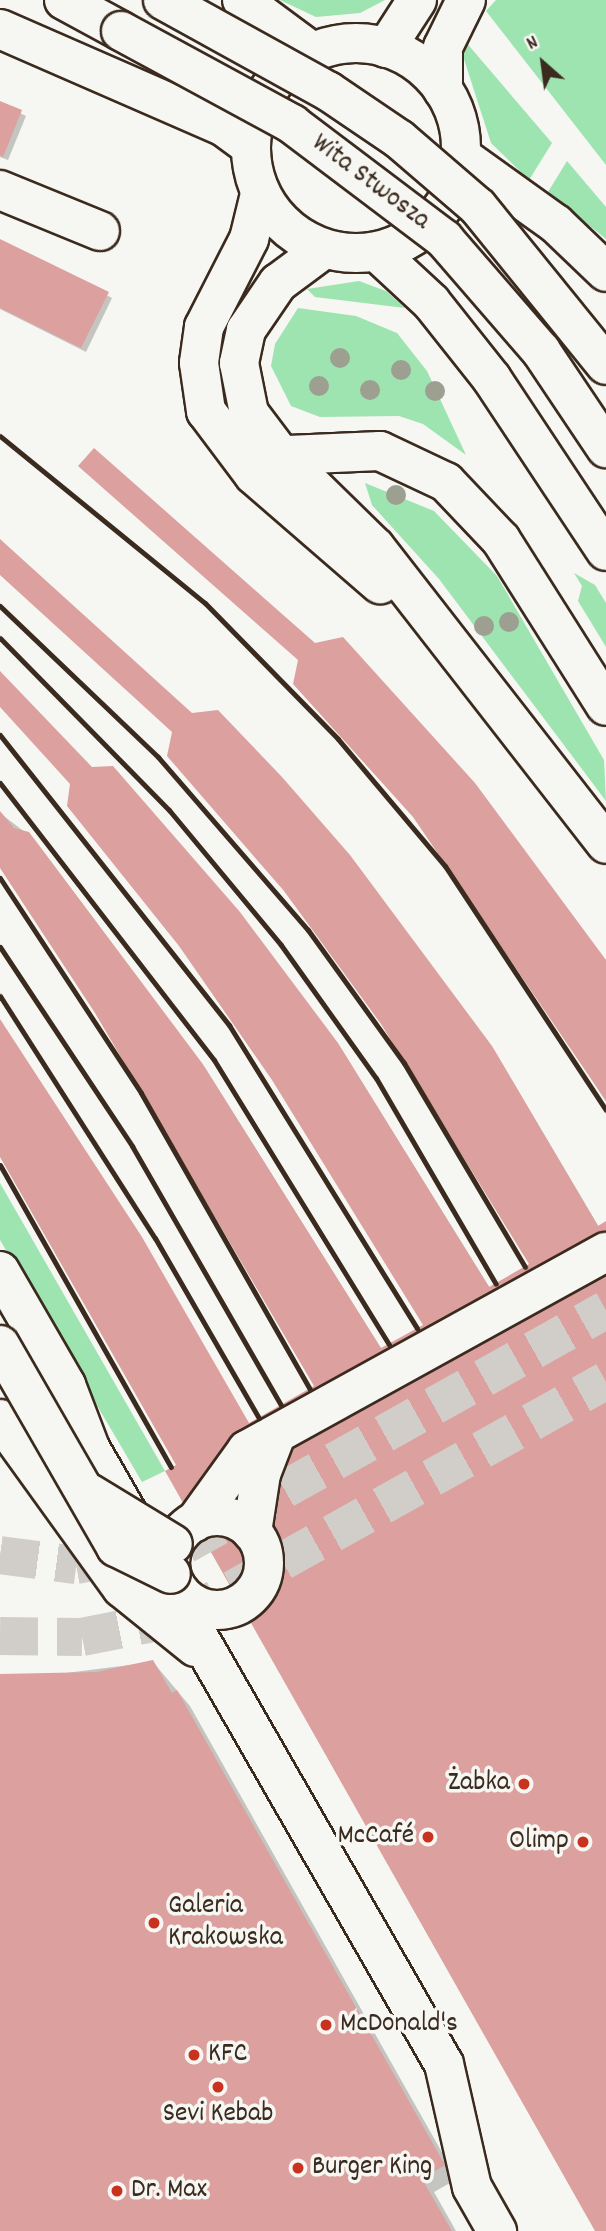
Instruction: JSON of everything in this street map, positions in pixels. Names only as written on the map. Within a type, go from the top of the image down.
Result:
[{"type":"main road","name":"Wita Stwosza","points":[[64,0],[292,124],[444,239],[541,351],[606,448]]},
{"type":"main road","name":"Wita Stwosza","points":[[163,0],[328,91],[399,139],[478,207],[606,365]]},
{"type":"main road","points":[[242,0],[312,52]]},
{"type":"main road","points":[[386,48],[417,0]]},
{"type":"main road","points":[[443,90],[443,47],[466,0]]},
{"type":"main road","points":[[0,29],[223,127],[250,146]]},
{"type":"main road","points":[[260,194],[299,237],[324,249],[377,252],[408,240],[435,218],[453,189],[461,156],[457,122],[443,90],[410,58],[386,48],[362,43],[312,52],[268,90],[250,146],[260,194],[249,239],[209,311],[200,348],[206,411],[233,452],[453,644]]},
{"type":"main road","points":[[461,156],[556,224],[606,272]]},
{"type":"main road","points":[[0,190],[100,231]]},
{"type":"main road","points":[[324,249],[278,283],[240,347],[246,405],[280,454],[375,547],[606,844]]},
{"type":"main road","name":"Wita Stwosza","points":[[377,252],[431,302],[484,368],[606,551]]},
{"type":"main road","points":[[233,452],[380,452],[446,482],[509,551],[606,706]]},
{"type":"main road","points":[[274,1440],[261,1474],[252,1532],[263,1571],[239,1605],[201,1608],[181,1594],[180,1547],[247,1450],[274,1440],[606,1252]]},
{"type":"main road","points":[[0,1271],[66,1384],[90,1448],[444,2064],[472,2187],[497,2231]]},
{"type":"main road","points":[[0,1380],[27,1368],[36,1334]]},
{"type":"main road","points":[[0,1345],[78,1484],[114,1513],[180,1547]]},
{"type":"main road","points":[[0,1419],[122,1588],[212,1661]]},
{"type":"main road","points":[[180,1547],[225,1517],[252,1532]]},
{"type":"green space","points":[[280,0],[385,0],[360,13],[316,17]]},
{"type":"green space","points":[[496,0],[606,0],[606,165],[486,11]]},
{"type":"green space","points":[[465,41],[552,143],[529,180],[491,143],[462,53]]},
{"type":"green space","points":[[567,161],[606,207],[606,239],[548,192]]},
{"type":"green space","points":[[359,281],[386,291],[405,308],[315,297],[307,289]]},
{"type":"green space","points":[[298,308],[356,316],[397,333],[427,371],[466,455],[423,424],[399,416],[320,417],[291,406],[271,366],[275,344]]},
{"type":"green space","points":[[365,483],[434,511],[497,576],[604,760],[606,801],[439,579],[372,505]]},
{"type":"green space","points":[[574,573],[595,585],[606,603],[606,647],[578,601],[582,586]]},
{"type":"green space","points":[[0,1183],[165,1471],[142,1482],[0,1240]]},
{"type":"building","points":[[0,101],[22,110],[3,157],[0,155]]},
{"type":"building","points":[[0,239],[109,292],[81,348],[0,308]]},
{"type":"building","points":[[94,448],[315,643],[343,637],[475,783],[606,960],[606,1101],[413,817],[293,684],[298,660],[78,466]]},
{"type":"building","points":[[0,539],[192,713],[218,710],[282,777],[350,855],[492,1046],[598,1226],[606,1221],[606,2231],[595,2231],[165,1471],[176,1465],[0,1157],[0,1019],[142,1237],[249,1423],[314,1386],[95,1013],[0,868],[0,811],[14,828],[29,832],[202,1063],[381,1348],[423,1325],[272,1080],[179,946],[67,806],[70,784],[0,707],[0,671],[92,767],[113,766],[240,912],[338,1043],[489,1287],[529,1264],[381,1024],[284,891],[167,756],[172,732],[0,575]]},
{"type":"building","name":"Galeria Krakowska","points":[[153,1660],[172,1693],[177,1690],[445,2165],[422,2179],[452,2231],[0,2231],[0,1674],[96,1672]]},
{"type":"tunnel","points":[[0,1555],[76,1565],[185,1545],[606,1310]]},
{"type":"tunnel","points":[[0,1636],[82,1637],[183,1617],[606,1381]]},
{"type":"railway","points":[[0,436],[205,603],[338,739],[445,866],[606,1110]]},
{"type":"railway","points":[[0,606],[158,757],[308,930],[404,1063],[525,1267]]},
{"type":"railway","points":[[0,638],[169,810],[281,945],[376,1078],[496,1284]]},
{"type":"railway","points":[[0,735],[229,1025],[417,1328]]},
{"type":"railway","points":[[0,783],[214,1060],[389,1344]]},
{"type":"railway","points":[[0,878],[141,1093],[310,1389]]},
{"type":"railway","points":[[0,947],[132,1146],[281,1405]]},
{"type":"railway","points":[[0,996],[155,1238],[259,1418]]},
{"type":"railway","points":[[0,1165],[171,1467]]},
{"type":"place","name":"Żabka","points":[[524,1784]]},
{"type":"place","name":"McCafé","points":[[428,1837]]},
{"type":"place","name":"Olimp","points":[[583,1842]]},
{"type":"place","name":"Galeria Krakowska","points":[[154,1923]]},
{"type":"place","name":"McDonald's","points":[[326,2025]]},
{"type":"place","name":"KFC","points":[[194,2055]]},
{"type":"place","name":"Sevi Kebab","points":[[218,2087]]},
{"type":"place","name":"Burger King","points":[[298,2168]]},
{"type":"place","name":"Dr. Max","points":[[117,2191]]}]
